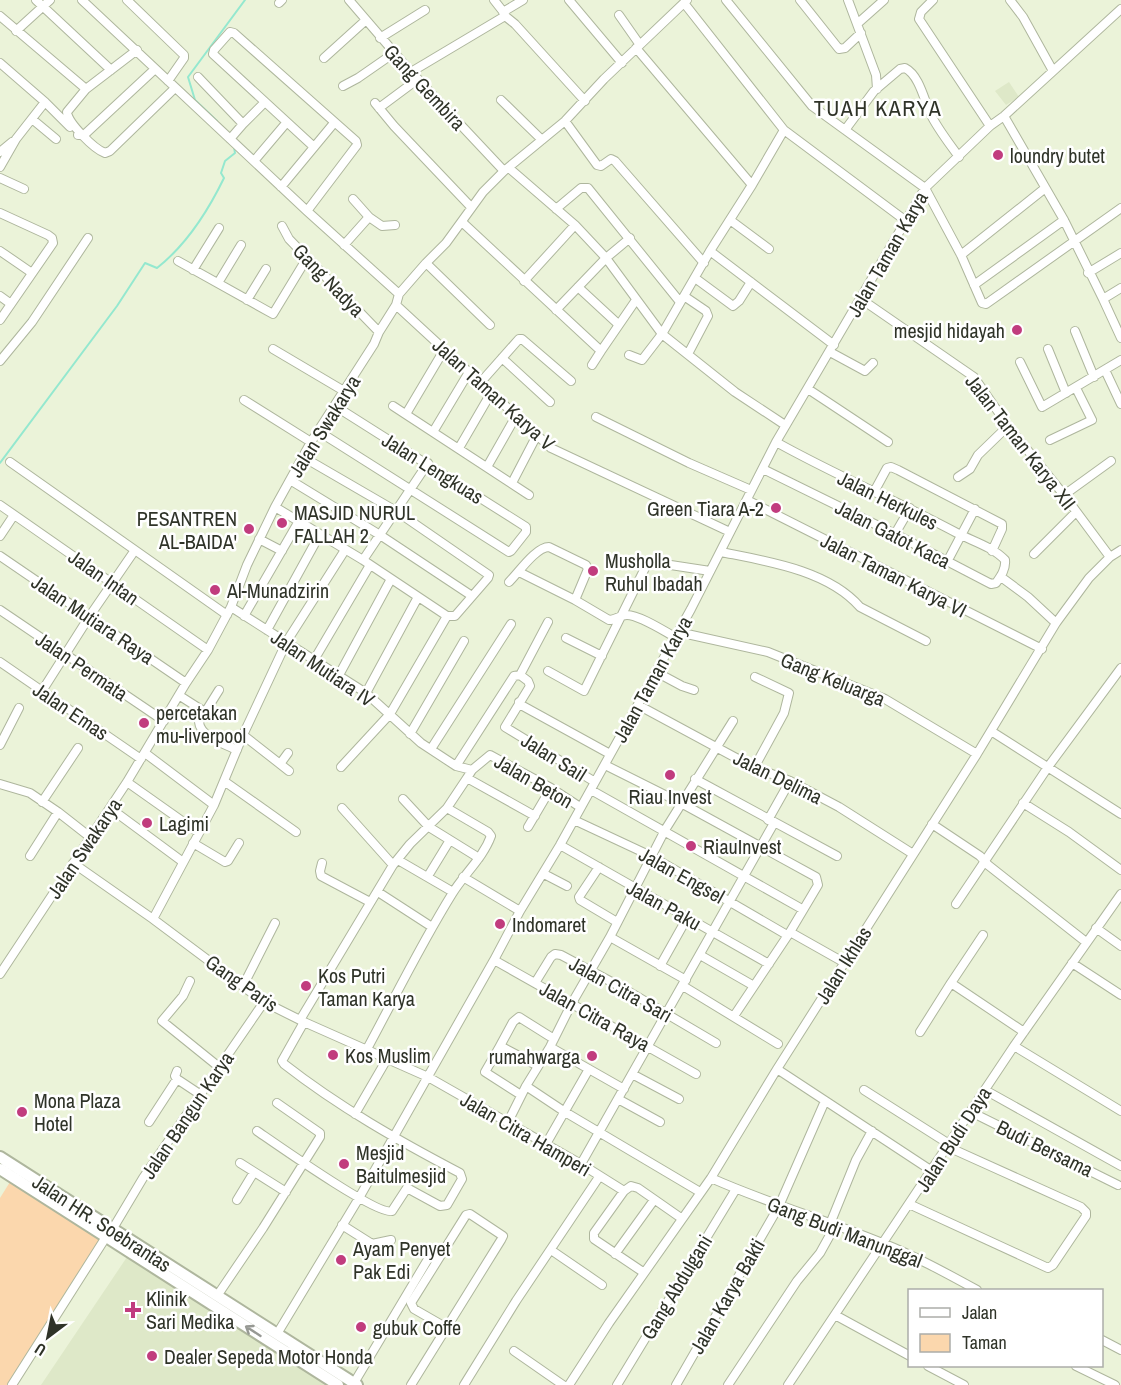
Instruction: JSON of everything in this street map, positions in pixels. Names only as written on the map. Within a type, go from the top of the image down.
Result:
[{"type":"main road","name":"Jalan HR. Soebrantas","points":[[0,1157],[81,1215],[338,1385]]},
{"type":"main road","name":"Jalan HR. Soebrantas","points":[[0,1169],[81,1215]]},
{"type":"main road","name":"Jalan HR. Soebrantas","points":[[164,1268],[217,1296],[355,1384]]},
{"type":"street","points":[[36,0],[111,70]]},
{"type":"street","points":[[16,32],[51,0]]},
{"type":"street","points":[[82,0],[307,212],[399,294]]},
{"type":"street","points":[[127,0],[184,55],[168,81]]},
{"type":"street","name":"Gang Gembira","points":[[349,0],[411,72],[507,170],[575,225],[606,258],[662,334],[735,392],[785,425]]},
{"type":"street","points":[[494,0],[504,14],[585,101]]},
{"type":"street","points":[[411,72],[523,0]]},
{"type":"street","points":[[568,0],[622,63]]},
{"type":"street","points":[[726,0],[812,106],[925,188],[961,255],[981,302],[986,304],[1121,208]]},
{"type":"street","points":[[800,0],[839,49],[845,48],[861,33]]},
{"type":"street","points":[[848,0],[876,75],[877,89]]},
{"type":"street","points":[[857,24],[884,0]]},
{"type":"street","points":[[933,0],[921,12],[919,19],[990,126]]},
{"type":"street","points":[[1010,0],[1023,17],[1053,71]]},
{"type":"street","points":[[686,2],[784,130],[906,221]]},
{"type":"street","name":"Jalan Swakarya","points":[[0,974],[127,782],[186,683],[208,651],[229,611],[275,507],[311,442],[374,344],[396,305],[399,294],[446,243],[471,207],[507,170],[565,121],[604,79],[686,2]]},
{"type":"street","name":"Jalan Taman Karya","points":[[277,1334],[359,1198],[520,911],[544,874],[677,634],[785,425],[832,349],[925,188],[990,126],[1004,116],[1121,9]]},
{"type":"street","points":[[380,38],[425,10]]},
{"type":"street","points":[[619,15],[638,47],[752,185]]},
{"type":"street","points":[[0,16],[16,32],[86,89]]},
{"type":"street","points":[[324,58],[366,20]]},
{"type":"street","points":[[307,212],[357,145],[356,141],[234,33],[230,32],[213,54],[314,147]]},
{"type":"street","points":[[137,50],[86,89],[67,114],[84,135],[105,153],[110,151],[175,88]]},
{"type":"street","points":[[343,86],[394,53]]},
{"type":"street","points":[[0,63],[45,102],[77,135],[84,135],[154,69]]},
{"type":"street","points":[[845,130],[877,89],[904,68],[909,70],[930,113],[958,157]]},
{"type":"street","points":[[198,77],[243,124]]},
{"type":"street","points":[[418,79],[377,106],[471,207]]},
{"type":"street","points":[[501,100],[542,140]]},
{"type":"street","points":[[0,167],[16,140],[45,102]]},
{"type":"street","points":[[230,139],[265,102]]},
{"type":"street","points":[[1004,116],[1044,189],[1064,220],[1073,243],[1121,338]]},
{"type":"street","points":[[32,119],[56,139]]},
{"type":"street","points":[[565,121],[597,165],[601,166],[611,159],[615,161],[704,263]]},
{"type":"street","points":[[254,161],[287,122]]},
{"type":"street","points":[[281,187],[333,123]]},
{"type":"street","points":[[629,355],[642,360],[662,334],[784,130]]},
{"type":"street","points":[[0,152],[16,140]]},
{"type":"street","points":[[0,178],[24,189]]},
{"type":"street","points":[[556,209],[581,188],[588,188],[682,299],[706,311],[708,316],[688,354]]},
{"type":"street","points":[[961,255],[1044,189]]},
{"type":"street","points":[[352,199],[369,217],[382,226],[395,225]]},
{"type":"street","points":[[0,213],[52,238],[53,243],[0,320]]},
{"type":"street","points":[[344,245],[369,217]]},
{"type":"street","points":[[730,220],[769,249]]},
{"type":"street","points":[[974,285],[1064,220]]},
{"type":"street","points":[[462,222],[601,351]]},
{"type":"street","points":[[524,281],[575,225]]},
{"type":"street","name":"Gang Nadya","points":[[282,226],[289,239],[379,332]]},
{"type":"street","points":[[193,270],[219,228]]},
{"type":"street","points":[[0,361],[32,322],[88,238]]},
{"type":"street","points":[[556,310],[606,258],[630,238]]},
{"type":"street","points":[[218,283],[242,245]]},
{"type":"street","points":[[0,251],[32,273]]},
{"type":"street","points":[[710,251],[832,349],[865,371],[873,363]]},
{"type":"street","points":[[1088,273],[1121,254]]},
{"type":"street","points":[[178,261],[273,314],[307,258]]},
{"type":"street","points":[[426,263],[490,325]]},
{"type":"street","points":[[247,300],[267,268]]},
{"type":"street","points":[[695,278],[733,306],[751,282]]},
{"type":"street","points":[[578,287],[618,324]]},
{"type":"street","points":[[1102,299],[1121,288]]},
{"type":"street","points":[[0,296],[11,304]]},
{"type":"street","name":"Jalan Taman Karya XII","points":[[861,299],[967,370],[981,385],[1008,426],[1110,557]]},
{"type":"street","points":[[592,365],[636,300]]},
{"type":"street","name":"Jalan Taman Karya V","points":[[396,305],[550,448],[730,532]]},
{"type":"street","points":[[1075,331],[1094,377]]},
{"type":"street","points":[[480,383],[519,339],[522,339],[571,381]]},
{"type":"street","points":[[273,349],[344,390]]},
{"type":"street","points":[[1048,349],[1066,393]]},
{"type":"street","points":[[406,414],[444,350]]},
{"type":"street","points":[[502,358],[549,402]]},
{"type":"street","points":[[1020,362],[1041,406],[1045,406],[1121,360]]},
{"type":"street","points":[[1105,370],[1121,404]]},
{"type":"street","points":[[433,432],[469,372]]},
{"type":"street","points":[[808,388],[888,441]]},
{"type":"street","points":[[1050,440],[1092,420],[1076,388]]},
{"type":"street","points":[[459,448],[492,393]]},
{"type":"street","points":[[244,399],[311,442]]},
{"type":"street","name":"Jalan Lengkuas","points":[[335,406],[526,527],[526,532],[509,552],[411,488]]},
{"type":"street","points":[[393,406],[529,495]]},
{"type":"street","points":[[487,467],[516,416]]},
{"type":"street","points":[[596,417],[689,463],[751,490]]},
{"type":"street","points":[[958,477],[970,469],[978,455],[1008,426]]},
{"type":"street","points":[[318,431],[411,488]]},
{"type":"street","points":[[512,483],[537,435]]},
{"type":"street","name":"Jalan Herkules","points":[[776,442],[827,470],[910,508],[1001,556],[1005,560],[1001,577]]},
{"type":"street","points":[[275,507],[367,562],[447,616],[455,616],[488,578],[486,571],[396,511],[303,457]]},
{"type":"street","points":[[1064,495],[1111,461]]},
{"type":"street","name":"Jalan Mutiara IV","points":[[10,462],[135,550],[229,611],[244,616],[287,641],[366,693],[410,734],[456,766],[472,770]]},
{"type":"street","points":[[314,660],[380,535],[428,463]]},
{"type":"street","points":[[874,492],[889,467],[975,509],[1003,525],[992,551]]},
{"type":"street","name":"Jalan Gatot Kaca","points":[[763,469],[896,534],[991,584],[996,583],[1001,577]]},
{"type":"street","points":[[290,480],[380,535],[472,596]]},
{"type":"street","name":"Jalan Taman Karya VI","points":[[747,500],[1042,648]]},
{"type":"street","name":"Jalan Intan","points":[[0,505],[208,651]]},
{"type":"street","points":[[896,534],[910,508]]},
{"type":"street","points":[[947,562],[975,509]]},
{"type":"street","points":[[1034,554],[1076,512]]},
{"type":"street","points":[[0,536],[14,515]]},
{"type":"street","points":[[244,616],[299,521]]},
{"type":"street","points":[[267,630],[320,534]]},
{"type":"street","points":[[259,539],[282,551]]},
{"type":"street","points":[[509,582],[543,546],[586,565],[588,569],[575,600],[519,572]]},
{"type":"street","points":[[42,691],[135,550]]},
{"type":"street","points":[[153,919],[214,805],[243,735],[287,641],[345,550]]},
{"type":"street","name":"Jalan Ikhlas","points":[[569,1385],[643,1272],[711,1178],[777,1069],[977,754],[1056,623],[1089,579],[1110,557],[1121,550]]},
{"type":"street","points":[[721,552],[788,566],[828,583],[855,600],[860,607],[926,641]]},
{"type":"street","name":"Jalan Mutiara Raya","points":[[0,556],[186,683]]},
{"type":"street","points":[[548,671],[584,691],[647,564],[651,562],[710,571]]},
{"type":"street","points":[[1001,577],[1028,597],[1056,623]]},
{"type":"street","points":[[339,675],[391,579]]},
{"type":"street","points":[[366,693],[418,597]]},
{"type":"street","name":"Gang Keluarga","points":[[575,600],[609,620],[622,615],[631,615],[677,634],[768,652],[885,699],[977,754]]},
{"type":"street","name":"Jalan Permata","points":[[0,610],[164,721]]},
{"type":"street","points":[[341,768],[390,714],[447,616]]},
{"type":"street","points":[[456,766],[517,675],[548,622]]},
{"type":"street","points":[[431,749],[511,624]]},
{"type":"street","points":[[566,638],[602,656]]},
{"type":"street","points":[[410,734],[464,641]]},
{"type":"street","name":"Jalan Emas","points":[[0,662],[214,805]]},
{"type":"street","points":[[956,904],[1048,767],[1121,668]]},
{"type":"street","points":[[656,672],[694,690]]},
{"type":"street","points":[[517,675],[528,681],[530,686],[519,702],[521,705],[610,754]]},
{"type":"street","points":[[754,768],[784,713],[789,699],[789,693],[755,676]]},
{"type":"street","points":[[219,690],[205,712],[200,727],[204,733],[237,750]]},
{"type":"street","points":[[180,696],[205,712]]},
{"type":"street","name":"Jalan Sail","points":[[519,702],[505,727],[593,786],[802,909]]},
{"type":"street","name":"Jalan Delima","points":[[638,705],[754,768],[790,781],[860,819],[913,855]]},
{"type":"street","points":[[0,745],[19,708]]},
{"type":"street","points":[[508,1122],[610,937],[665,830],[733,722]]},
{"type":"street","points":[[991,731],[1121,814]]},
{"type":"street","points":[[243,735],[289,771]]},
{"type":"street","points":[[42,802],[78,748]]},
{"type":"street","points":[[280,765],[288,753]]},
{"type":"street","name":"Jalan Beton","points":[[472,770],[488,755],[551,788],[580,807]]},
{"type":"street","points":[[605,765],[681,803],[818,880],[818,885],[788,934],[734,1016]]},
{"type":"street","points":[[257,1131],[359,1198],[390,1213],[407,1188],[443,1206],[447,1205],[462,1179],[460,1173],[393,1138],[355,1114],[284,1064],[282,1060],[370,902],[396,862],[410,844],[447,808],[472,770]]},
{"type":"street","points":[[467,778],[535,816]]},
{"type":"street","points":[[695,779],[837,856]]},
{"type":"street","points":[[224,781],[296,832]]},
{"type":"street","points":[[581,1164],[745,876],[790,781]]},
{"type":"street","points":[[127,782],[199,833]]},
{"type":"street","points":[[0,783],[30,793],[90,837]]},
{"type":"street","points":[[528,827],[551,788]]},
{"type":"street","points":[[403,799],[429,827],[478,858]]},
{"type":"street","points":[[1023,803],[1069,832],[1121,870]]},
{"type":"street","points":[[110,808],[183,862]]},
{"type":"street","points":[[342,808],[396,862],[428,876],[453,892]]},
{"type":"street","points":[[368,1049],[432,927],[490,836],[488,831],[447,808]]},
{"type":"street","points":[[30,856],[58,812]]},
{"type":"street","name":"Jalan Engsel","points":[[574,820],[651,856],[788,934],[845,963]]},
{"type":"street","points":[[932,824],[980,856],[1086,942]]},
{"type":"street","points":[[428,876],[450,840]]},
{"type":"street","points":[[193,843],[225,862],[228,861],[239,843]]},
{"type":"street","name":"Jalan Paku","points":[[560,845],[768,964]]},
{"type":"street","name":"Gang Paris","points":[[73,863],[264,1002],[428,1077]]},
{"type":"street","points":[[322,863],[321,876],[370,902]]},
{"type":"street","points":[[599,867],[579,897],[580,900],[617,922]]},
{"type":"street","points":[[544,874],[567,886]]},
{"type":"street","points":[[464,877],[520,911]]},
{"type":"street","points":[[378,892],[432,927]]},
{"type":"street","name":"Jalan Budi Daya","points":[[788,1385],[1014,1046],[1121,894]]},
{"type":"street","points":[[660,966],[687,918]]},
{"type":"street","points":[[243,986],[275,923]]},
{"type":"street","points":[[1096,928],[1121,946]]},
{"type":"street","points":[[920,1032],[983,935]]},
{"type":"street","points":[[610,937],[660,966],[778,1044]]},
{"type":"street","name":"Jalan Citra Sari","points":[[535,983],[551,957],[555,954],[561,955],[717,1043]]},
{"type":"street","points":[[700,955],[754,986]]},
{"type":"street","name":"Jalan Citra Raya","points":[[494,960],[696,1074]]},
{"type":"street","points":[[1072,963],[1121,995]]},
{"type":"street","points":[[190,981],[183,996],[162,1021],[219,1067]]},
{"type":"street","points":[[951,983],[1024,1032]]},
{"type":"street","name":"Jalan Bangun Karya","points":[[12,1385],[143,1178],[264,1002]]},
{"type":"street","points":[[521,1095],[485,1072],[513,1022],[519,1017],[588,1069],[624,1089]]},
{"type":"street","points":[[500,1046],[538,1066]]},
{"type":"street","points":[[1014,1046],[1121,1111]]},
{"type":"street","points":[[355,1114],[387,1059]]},
{"type":"street","points":[[546,1144],[588,1069]]},
{"type":"street","points":[[777,1069],[932,1171]]},
{"type":"street","points":[[632,1074],[679,1099]]},
{"type":"street","points":[[149,1122],[177,1075],[201,1095]]},
{"type":"street","name":"Jalan Citra Hamperi","points":[[428,1077],[624,1191]]},
{"type":"street","points":[[526,1086],[565,1112],[700,1192]]},
{"type":"street","points":[[864,1090],[949,1145],[1081,1208],[1086,1212],[1086,1216],[1051,1267],[909,1204]]},
{"type":"street","points":[[985,1090],[1121,1166]]},
{"type":"street","points":[[618,1100],[660,1122]]},
{"type":"street","name":"Jalan Karya Bakti","points":[[676,1385],[779,1206],[825,1101]]},
{"type":"street","points":[[217,1296],[286,1192],[308,1164],[320,1137],[320,1132],[277,1103]]},
{"type":"street","name":"Budi Bersama","points":[[971,1112],[1118,1185]]},
{"type":"street","points":[[728,1385],[797,1281],[816,1258],[832,1225],[856,1160],[872,1131]]},
{"type":"street","points":[[240,1163],[286,1192]]},
{"type":"street","points":[[237,1200],[254,1172]]},
{"type":"street","points":[[464,1385],[516,1301],[599,1177]]},
{"type":"street","name":"Gang Budi Manunggal","points":[[711,1178],[779,1206],[883,1243],[975,1289]]},
{"type":"street","points":[[643,1272],[593,1238],[624,1191],[631,1186],[638,1188],[681,1218]]},
{"type":"street","name":"Gang Abdulgani","points":[[617,1385],[735,1189]]},
{"type":"street","points":[[615,1254],[654,1200]]},
{"type":"street","points":[[355,1384],[438,1251],[466,1215],[474,1216],[503,1236],[411,1385]]},
{"type":"street","points":[[342,1225],[372,1244],[391,1240]]},
{"type":"street","points":[[550,1250],[602,1285]]},
{"type":"street","points":[[438,1251],[411,1303],[414,1309],[447,1328]]},
{"type":"street","points":[[835,1315],[908,1355]]},
{"type":"street","points":[[1103,1341],[1121,1350]]},
{"type":"street","points":[[514,1351],[563,1385]]},
{"type":"street","points":[[932,1367],[964,1385]]},
{"type":"street","points":[[1080,1367],[1115,1385]]},
{"type":"shaded area","points":[[1009,82],[1019,97],[1006,105],[995,91]]},
{"type":"shaded area","points":[[127,1257],[330,1385],[41,1385]]},
{"type":"green space","points":[[10,1182],[100,1240],[8,1385],[0,1385],[0,1198]]},
{"type":"waterway","points":[[217,121],[195,100],[188,77],[245,0]]},
{"type":"waterway","points":[[0,463],[117,306],[145,263],[157,268],[195,227],[224,178],[221,173],[225,161],[235,153],[234,147]]},
{"type":"place","name":"loundry butet","points":[[998,155]]},
{"type":"place","name":"mesjid hidayah","points":[[1017,330]]},
{"type":"place","name":"Green Tiara A-2","points":[[776,508]]},
{"type":"place","name":"MASJID NURUL FALLAH 2","points":[[282,523]]},
{"type":"place","name":"PESANTREN AL-BAIDA'","points":[[249,529]]},
{"type":"place","name":"Musholla Ruhul Ibadah","points":[[593,571]]},
{"type":"place","name":"Al-Munadzirin","points":[[215,590]]},
{"type":"place","name":"percetakan mu-liverpool","points":[[144,723]]},
{"type":"place","name":"Riau Invest","points":[[670,775]]},
{"type":"place","name":"Lagimi","points":[[147,823]]},
{"type":"place","name":"RiauInvest","points":[[691,846]]},
{"type":"place","name":"Indomaret","points":[[500,924]]},
{"type":"place","name":"Kos Putri Taman Karya","points":[[306,986]]},
{"type":"place","name":"Kos Muslim","points":[[333,1055]]},
{"type":"place","name":"rumahwarga","points":[[592,1056]]},
{"type":"place","name":"Mona Plaza Hotel","points":[[22,1112]]},
{"type":"place","name":"Mesjid Baitulmesjid","points":[[344,1164]]},
{"type":"place","name":"Ayam Penyet Pak Edi","points":[[341,1260]]},
{"type":"place","name":"Klinik Sari Medika","points":[[133,1310]]},
{"type":"place","name":"gubuk Coffe","points":[[361,1327]]},
{"type":"place","name":"Dealer Sepeda Motor Honda","points":[[152,1356]]},
{"type":"district","name":"TUAH KARYA","points":[[878,108]]}]
